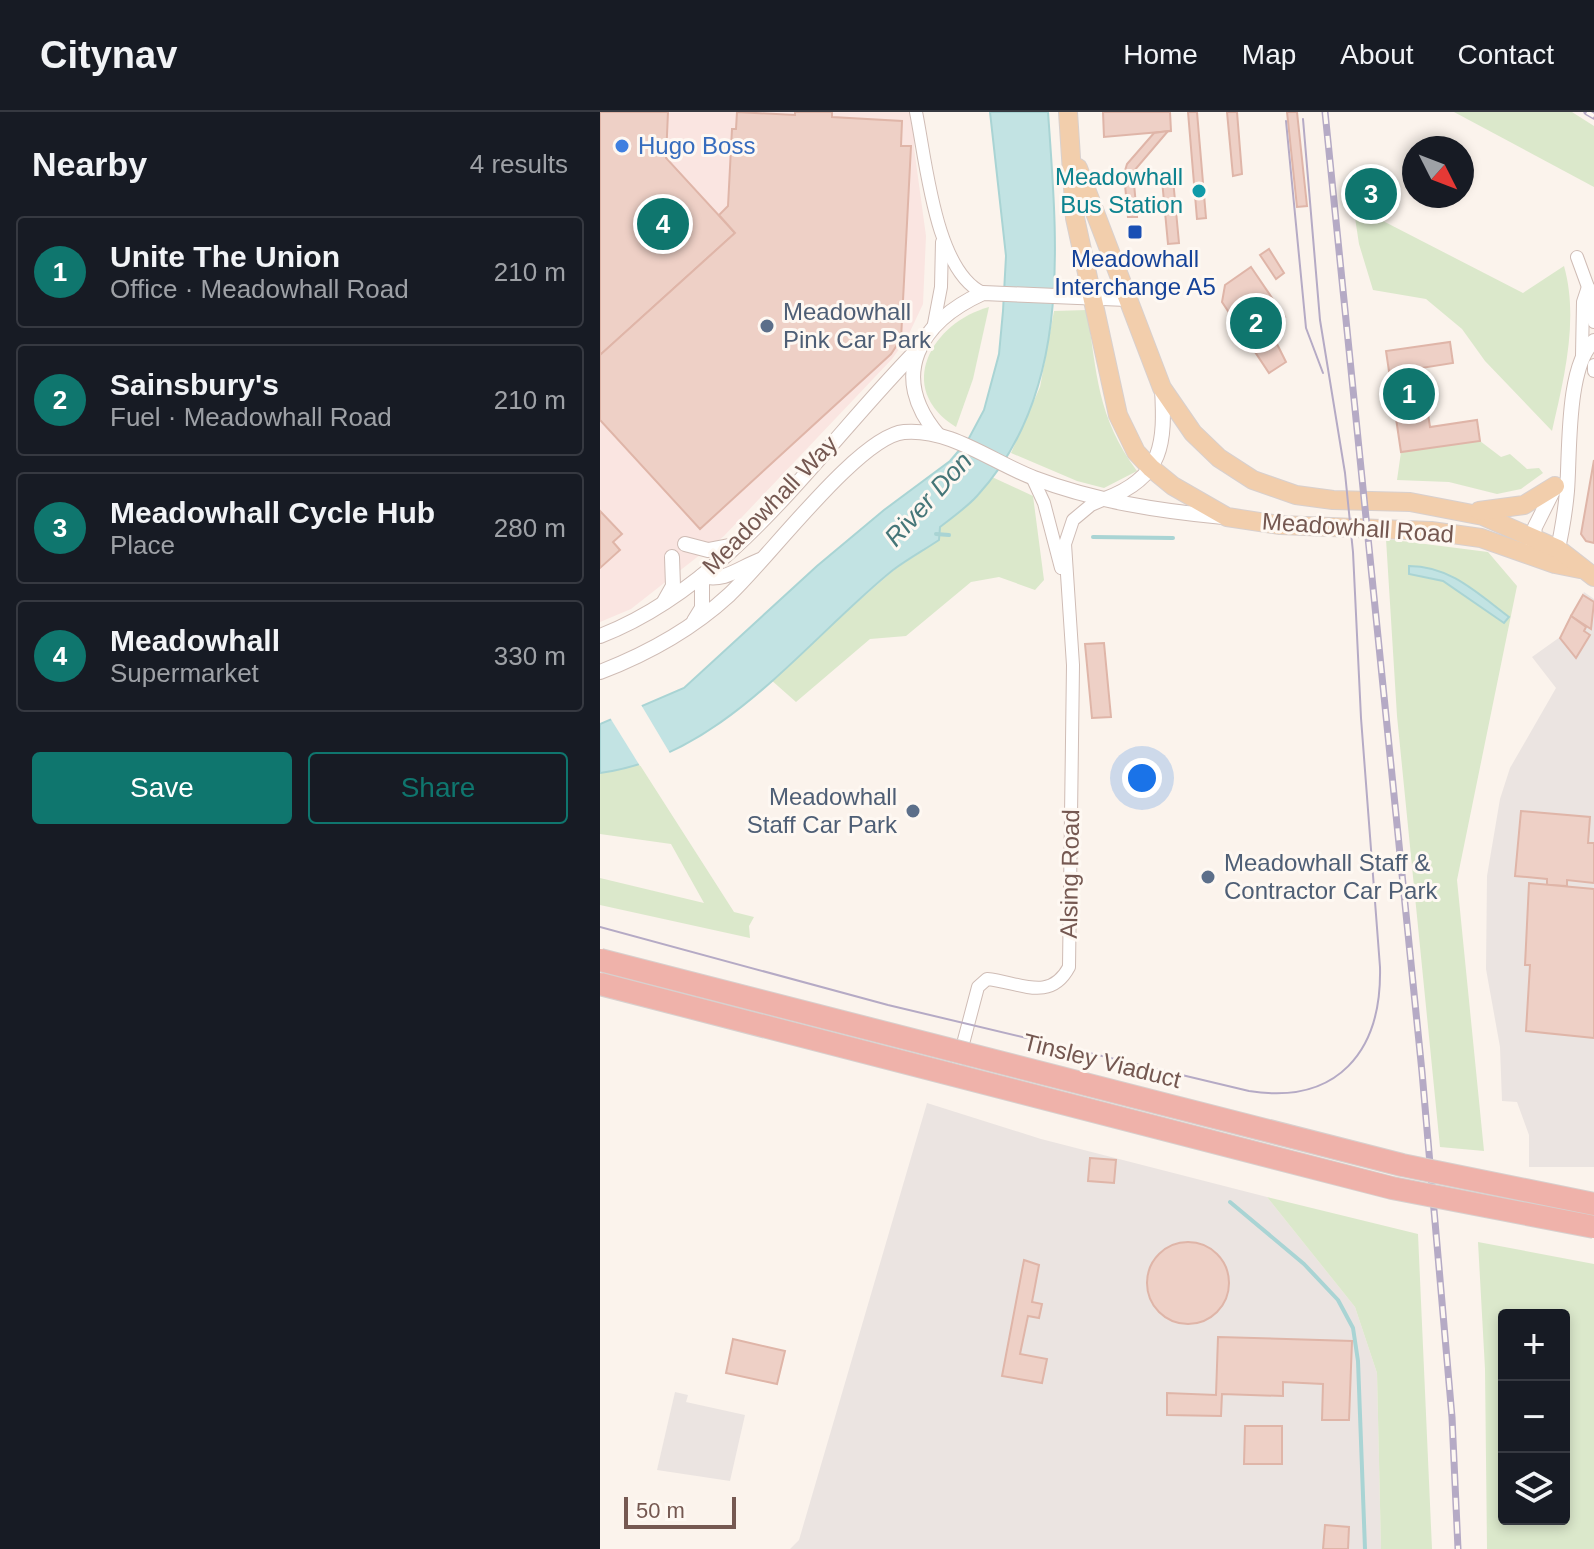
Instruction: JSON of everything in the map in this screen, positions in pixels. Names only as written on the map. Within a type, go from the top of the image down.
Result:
[{"type":"highway","name":"Tinsley Viaduct","points":[[600,960],[1402,1165],[1594,1204]]},
{"type":"highway","name":"Tinsley Viaduct","points":[[600,984],[1392,1188],[1594,1227]]},
{"type":"main road","name":"Meadowhall Road","points":[[1068,112],[1075,218],[1118,415],[1136,452],[1151,468],[1173,486],[1227,517],[1319,528],[1431,531],[1481,538],[1532,556],[1556,557]]},
{"type":"main road","name":"Meadowhall Road","points":[[1071,148],[1162,388],[1204,444],[1236,470],[1275,489],[1333,500],[1394,501],[1464,511],[1532,536],[1556,557],[1587,573]]},
{"type":"main road","points":[[1464,511],[1524,505],[1555,486]]},
{"type":"street","points":[[916,112],[942,237],[960,277],[983,293],[1127,299]]},
{"type":"street","points":[[933,329],[941,287],[942,237]]},
{"type":"street","points":[[1556,557],[1568,487],[1567,459],[1576,385],[1590,324],[1591,292],[1577,257]]},
{"type":"street","name":"Meadowhall Way","points":[[600,636],[662,606],[702,576],[737,544],[919,348],[933,329],[965,301],[983,293]]},
{"type":"street","points":[[1582,355],[1594,340],[1590,324]]},
{"type":"street","name":"Meadowhall Way","points":[[919,348],[912,364],[911,382],[922,416],[938,435]]},
{"type":"street","points":[[1576,385],[1594,369]]},
{"type":"street","name":"Meadowhall Road","points":[[1151,468],[1163,443],[1162,388]]},
{"type":"street","name":"Meadowhall Way","points":[[600,672],[642,654],[692,624],[728,596],[874,443],[905,432],[938,435],[1032,477],[1105,499]]},
{"type":"street","points":[[1532,556],[1532,536],[1567,459]]},
{"type":"street","points":[[1105,499],[1121,493],[1151,468]]},
{"type":"street","name":"Alsing Road","points":[[1032,477],[1044,503],[1066,587]]},
{"type":"street","name":"Meadowhall Road","points":[[1105,499],[1227,517]]},
{"type":"street","name":"Alsing Road","points":[[955,1074],[978,987],[987,979],[1037,990],[1054,985],[1069,967],[1073,665],[1066,587],[1067,534],[1082,511],[1105,499]]},
{"type":"street","points":[[685,544],[708,550],[737,544]]},
{"type":"street","points":[[662,606],[673,586],[672,557]]},
{"type":"street","points":[[692,624],[702,608],[702,576],[714,580],[728,577],[768,557]]},
{"type":"shaded area","name":"Meadowhall Pink Car Park","points":[[600,112],[917,112],[914,148],[926,236],[923,304],[907,338],[892,359],[724,536],[631,609],[600,622]]},
{"type":"shaded area","points":[[1584,592],[1594,599],[1594,1167],[1529,1167],[1529,1135],[1517,1102],[1502,1101],[1500,1047],[1486,969],[1487,876],[1500,799],[1510,768],[1556,688],[1532,657],[1560,637]]},
{"type":"shaded area","points":[[927,1103],[1041,1139],[1267,1197],[1355,1307],[1377,1373],[1381,1549],[790,1549],[799,1540]]},
{"type":"shaded area","points":[[675,1392],[688,1395],[686,1402],[745,1415],[730,1481],[657,1470]]},
{"type":"green space","points":[[1454,112],[1572,112],[1594,126],[1594,187]]},
{"type":"green space","points":[[1352,198],[1385,222],[1523,293],[1564,266],[1570,328],[1552,431],[1485,361],[1462,329],[1426,299],[1373,290],[1359,244]]},
{"type":"green space","points":[[989,307],[973,379],[956,427],[937,411],[927,394],[924,376],[928,358],[937,341],[951,327]]},
{"type":"green space","points":[[1087,310],[1106,413],[1137,471],[1104,488],[1077,481],[1011,453],[1040,387],[1054,311]]},
{"type":"green space","points":[[1480,441],[1501,457],[1510,454],[1527,469],[1539,468],[1543,473],[1521,489],[1497,494],[1449,482],[1397,480],[1401,452]]},
{"type":"green space","points":[[992,477],[1033,496],[1044,580],[1035,590],[999,577],[971,582],[906,636],[870,639],[796,702],[770,679],[895,569],[939,540],[940,527],[977,497]]},
{"type":"green space","points":[[1386,539],[1488,552],[1517,586],[1457,880],[1484,1151],[1440,1147],[1397,716]]},
{"type":"green space","points":[[638,762],[734,912],[754,917],[749,926],[750,938],[600,905],[600,878],[704,903],[671,844],[600,834],[600,773]]},
{"type":"green space","points":[[1267,1197],[1418,1234],[1432,1549],[1381,1549],[1377,1373],[1355,1307]]},
{"type":"green space","points":[[1478,1242],[1594,1264],[1594,1549],[1487,1549],[1485,1369]]},
{"type":"water","name":"River Don","points":[[990,112],[1048,112],[1054,212],[1052,313],[1044,363],[1030,410],[1008,455],[977,496],[940,527],[939,540],[893,570],[723,721],[685,745],[644,763],[600,773],[600,724],[684,688],[817,566],[884,510],[950,461],[968,440],[984,410],[999,354],[1003,311],[1006,256]]},
{"type":"water","points":[[1409,566],[1424,567],[1450,576],[1509,617],[1504,623],[1443,581],[1409,574]]},
{"type":"pier","points":[[640,703],[671,755],[640,766],[609,716]]},
{"type":"building","points":[[600,112],[668,112],[666,158],[735,233],[600,355]]},
{"type":"building","name":"Meadowhall Pink Car Park","points":[[737,112],[795,115],[795,112],[832,112],[832,117],[902,121],[901,146],[911,146],[901,339],[891,354],[700,529],[600,420],[600,355],[735,233],[719,215],[728,206],[732,129],[736,129]]},
{"type":"building","name":"Meadowhall Bus Station","points":[[1103,112],[1170,112],[1171,131],[1104,137]]},
{"type":"building","name":"Meadowhall Bus Station","points":[[1188,112],[1197,112],[1206,218],[1197,219]]},
{"type":"building","name":"Meadowhall Bus Station","points":[[1227,112],[1237,112],[1242,174],[1233,176]]},
{"type":"building","points":[[1287,112],[1297,112],[1307,206],[1297,207]]},
{"type":"building","name":"Meadowhall Bus Station","points":[[1168,131],[1133,172],[1137,217],[1128,217],[1124,174],[1127,164],[1154,133]]},
{"type":"building","name":"Meadowhall Bus Station","points":[[1173,179],[1179,243],[1168,244],[1162,180]]},
{"type":"building","points":[[1365,182],[1385,198],[1378,206],[1358,190]]},
{"type":"building","points":[[1269,249],[1284,273],[1276,279],[1260,255]]},
{"type":"building","points":[[1251,267],[1285,317],[1269,328],[1286,362],[1269,373],[1222,302],[1225,285]]},
{"type":"building","points":[[1450,342],[1453,363],[1421,368],[1430,427],[1477,420],[1480,441],[1401,452],[1386,351]]},
{"type":"building","points":[[1594,460],[1594,543],[1586,541],[1581,534]]},
{"type":"building","points":[[600,511],[622,534],[613,542],[620,550],[600,568]]},
{"type":"building","points":[[1583,595],[1594,602],[1591,629],[1571,616]]},
{"type":"building","points":[[1571,616],[1586,627],[1584,631],[1590,635],[1576,658],[1560,638]]},
{"type":"building","points":[[1104,643],[1111,717],[1092,718],[1085,644]]},
{"type":"building","points":[[1521,811],[1590,817],[1588,843],[1594,843],[1594,883],[1567,880],[1567,886],[1547,885],[1547,879],[1515,876]]},
{"type":"building","points":[[1529,883],[1594,889],[1594,1038],[1526,1031],[1530,965],[1525,965]]},
{"type":"building","points":[[1090,1158],[1116,1160],[1114,1183],[1088,1181]]},
{"type":"building","points":[[1188,1242],[1204,1245],[1217,1254],[1226,1267],[1229,1283],[1226,1299],[1217,1312],[1204,1321],[1188,1324],[1172,1321],[1159,1312],[1150,1299],[1147,1283],[1150,1267],[1159,1254],[1172,1245]]},
{"type":"building","points":[[1024,1260],[1039,1265],[1032,1302],[1042,1304],[1039,1318],[1028,1316],[1020,1354],[1047,1359],[1042,1383],[1002,1376]]},
{"type":"building","points":[[1218,1337],[1352,1341],[1349,1420],[1322,1420],[1323,1384],[1283,1382],[1283,1396],[1222,1394],[1221,1416],[1167,1415],[1167,1393],[1216,1395]]},
{"type":"building","points":[[733,1339],[785,1351],[777,1384],[726,1373]]},
{"type":"building","points":[[1245,1426],[1282,1426],[1282,1464],[1244,1464]]},
{"type":"building","points":[[1325,1525],[1349,1527],[1348,1549],[1323,1549]]},
{"type":"waterway","points":[[936,534],[949,535]]},
{"type":"waterway","points":[[1093,537],[1173,538]]},
{"type":"waterway","points":[[1230,1202],[1304,1264],[1338,1300],[1353,1328],[1358,1361],[1365,1549]]},
{"type":"tram line","points":[[600,927],[888,1005],[1249,1091],[1280,1093],[1307,1089],[1330,1080],[1348,1066],[1363,1047],[1373,1024],[1379,997],[1380,967],[1361,718],[1353,552],[1345,473],[1320,320],[1303,119]]},
{"type":"tram line","points":[[1286,121],[1306,328],[1323,373]]},
{"type":"railway","points":[[1325,112],[1422,1072],[1452,1417],[1458,1549]]},
{"type":"railway","points":[[1587,112],[1594,116]]},
{"type":"place","name":"Hugo Boss","points":[[622,146]]},
{"type":"place","name":"Meadowhall Bus Station","points":[[1199,191]]},
{"type":"place","name":"Meadowhall Cycle Hub","points":[[1371,194]]},
{"type":"place","name":"Meadowhall","points":[[663,224]]},
{"type":"place","name":"Meadowhall Interchange A5","points":[[1135,232]]},
{"type":"place","name":"Sainsbury's","points":[[1256,323]]},
{"type":"place","name":"Meadowhall Pink Car Park","points":[[767,326]]},
{"type":"place","name":"Unite The Union","points":[[1409,394]]},
{"type":"place","name":"Meadowhall Staff Car Park","points":[[913,811]]},
{"type":"place","name":"Meadowhall Staff & Contractor Car Park","points":[[1208,877]]}]
